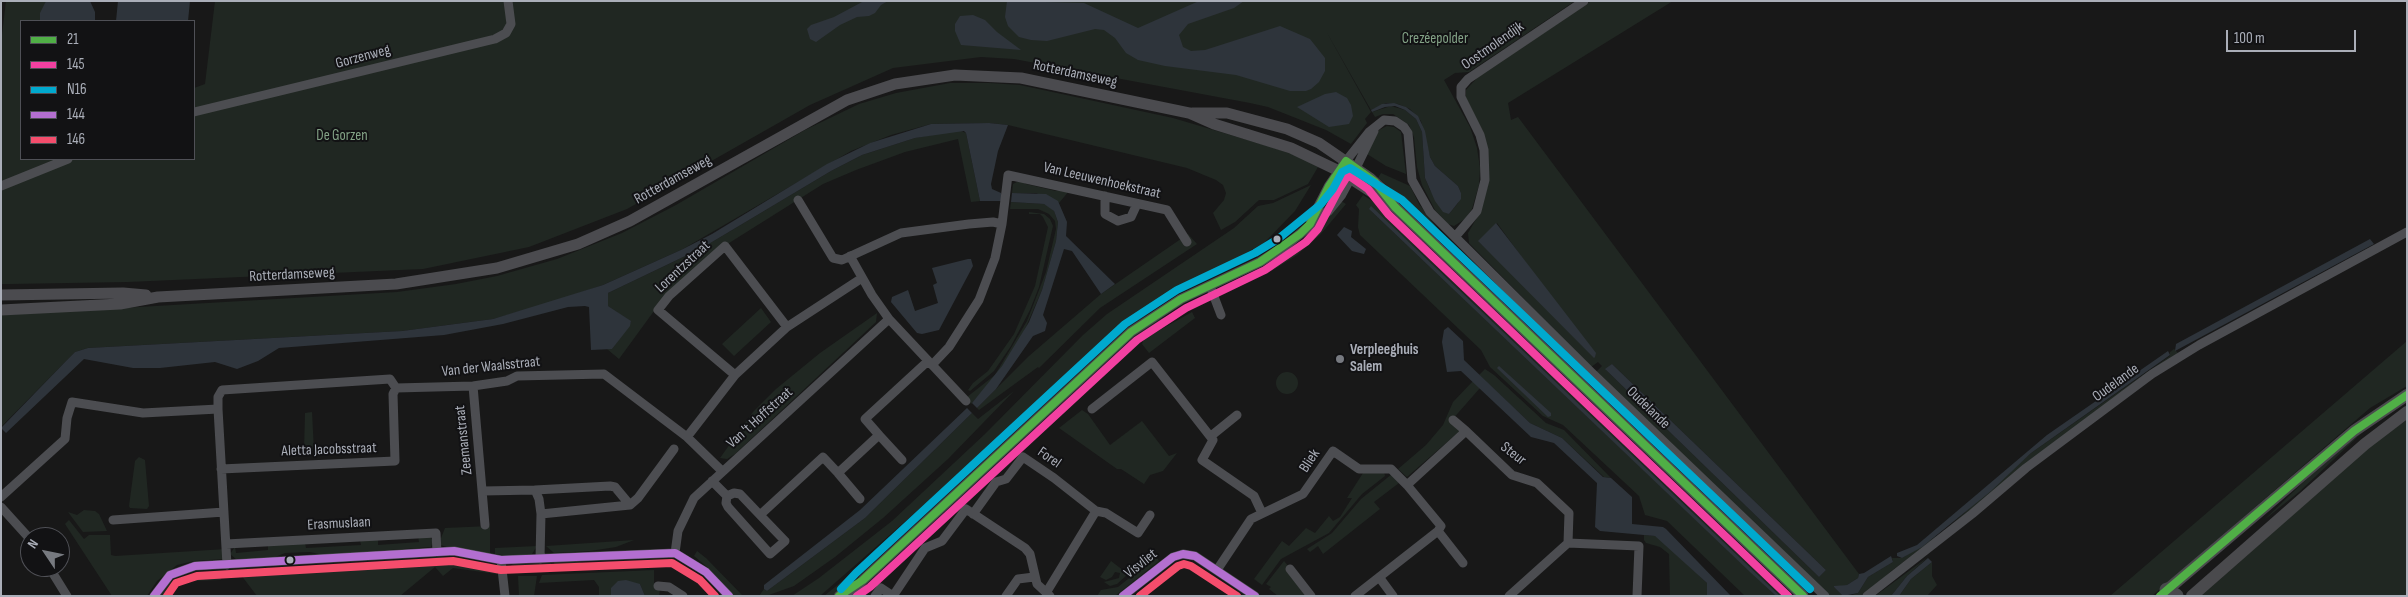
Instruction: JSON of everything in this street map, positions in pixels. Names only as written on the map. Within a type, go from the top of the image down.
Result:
[{"type":"main road","name":"Rotterdamseweg","points":[[1,310],[120,304],[158,297],[396,284],[468,274],[526,261],[578,244],[630,221],[847,100],[895,84],[919,79],[972,74],[1021,78],[1189,114],[1214,124],[1291,148],[1339,171],[1351,169]]},
{"type":"main road","name":"Rotterdamseweg","points":[[1189,114],[1227,113],[1269,123],[1312,139],[1351,169],[1374,182],[1395,207],[1803,596]]},
{"type":"main road","name":"Rotterdamseweg","points":[[1,295],[123,293],[158,297]]},
{"type":"main road","points":[[2168,594],[2354,431],[2407,395]]},
{"type":"main road","points":[[2192,596],[2365,444],[2407,412]]},
{"type":"street","name":"Gorzenweg","points":[[195,112],[496,39],[506,33],[511,24],[508,1]]},
{"type":"street","name":"Oostmolendijk","points":[[1455,237],[1477,211],[1485,180],[1484,157],[1480,135],[1461,97],[1461,87],[1468,79],[1584,1]]},
{"type":"street","points":[[849,596],[863,580],[1131,332],[1158,313],[1284,247],[1336,202],[1351,169],[1377,126],[1389,120],[1404,127],[1408,133],[1412,180],[1416,189],[1430,212],[1455,237]]},
{"type":"street","points":[[1,186],[66,160]]},
{"type":"street","points":[[1310,224],[1329,186],[1339,171]]},
{"type":"street","name":"Van Leeuwenhoekstraat","points":[[1002,224],[1008,175],[1167,210],[1187,242]]},
{"type":"street","points":[[1105,196],[1105,214],[1118,222],[1131,217],[1137,204]]},
{"type":"street","points":[[798,200],[834,258],[842,260],[901,233],[977,223],[993,222],[1002,224],[995,258],[979,300],[960,332],[930,363],[865,419],[902,460]]},
{"type":"street","name":"Oudelande","points":[[1867,596],[1972,514],[2026,468],[2152,374],[2199,345],[2407,232]]},
{"type":"street","name":"Oudelande","points":[[1455,237],[1584,366],[1825,596]]},
{"type":"street","name":"Lorentzstraat","points":[[735,375],[658,310],[670,296],[725,246],[787,327]]},
{"type":"street","points":[[850,256],[889,319],[966,401]]},
{"type":"street","points":[[687,437],[735,375],[787,327],[862,278]]},
{"type":"street","points":[[1210,286],[1220,315]]},
{"type":"street","name":"Van 't Hoffstraat","points":[[675,553],[675,542],[683,518],[694,498],[889,319]]},
{"type":"street","points":[[1092,409],[1152,362],[1213,440],[1202,460],[1254,496],[1262,513]]},
{"type":"street","name":"Van der Waalsstraat","points":[[218,410],[218,397],[222,390],[233,388],[390,379],[396,388],[473,386],[507,381],[517,376],[604,374],[687,437],[722,471]]},
{"type":"street","name":"Zeemanstraat","points":[[473,386],[485,525]]},
{"type":"street","name":"Aletta Jacobsstraat","points":[[221,469],[395,461],[393,394],[396,388]]},
{"type":"street","points":[[1,497],[65,439],[67,418],[72,402],[143,413],[218,410],[227,565]]},
{"type":"street","points":[[1210,436],[1238,415]]},
{"type":"street","name":"Steur","points":[[1453,420],[1512,475],[1537,483],[1569,513],[1568,542]]},
{"type":"street","points":[[1355,596],[1438,531],[1441,526],[1407,485],[1466,432]]},
{"type":"street","points":[[838,474],[879,435]]},
{"type":"street","points":[[540,514],[630,505],[638,498],[674,450]]},
{"type":"street","name":"Bliek","points":[[1217,570],[1251,519],[1302,494],[1333,451],[1358,469],[1391,469],[1407,485]]},
{"type":"street","points":[[760,515],[823,457],[860,499]]},
{"type":"street","name":"Forel","points":[[875,596],[881,588],[893,596],[925,548],[942,541],[966,509],[973,514],[996,482],[1006,479],[1023,457],[1054,478],[1096,511],[1106,513],[1138,533],[1150,515]]},
{"type":"street","points":[[712,481],[727,496]]},
{"type":"street","name":"Zeemanstraat","points":[[483,491],[610,486],[615,487],[630,505]]},
{"type":"street","points":[[535,490],[539,499],[540,559]]},
{"type":"street","points":[[734,493],[740,494],[785,541],[770,554],[728,507],[726,503],[727,496],[734,493]]},
{"type":"street","points":[[1,507],[20,528]]},
{"type":"street","points":[[973,514],[1025,548],[1030,554],[1034,577],[1048,594],[1096,511]]},
{"type":"street","points":[[113,520],[224,512]]},
{"type":"street","points":[[1438,531],[1463,563]]},
{"type":"street","name":"Erasmuslaan","points":[[226,544],[436,533],[437,552]]},
{"type":"street","points":[[1509,596],[1568,542],[1639,546],[1637,596]]},
{"type":"street","points":[[154,596],[170,575],[195,566],[454,551],[501,560],[675,553],[706,572],[729,596]]},
{"type":"street","name":"Visvliet","points":[[1123,596],[1173,557],[1183,554],[1195,556],[1255,596]]},
{"type":"street","points":[[501,560],[505,596]]},
{"type":"street","points":[[1290,569],[1311,596]]},
{"type":"street","points":[[55,577],[67,596]]},
{"type":"street","points":[[1006,596],[1018,579],[1034,577]]},
{"type":"street","points":[[1379,577],[1394,596]]},
{"type":"street","points":[[839,596],[863,580]]},
{"type":"street","points":[[658,586],[669,587],[683,596]]},
{"type":"green space","name":"De Gorzen","points":[[6,1],[46,1],[40,20],[20,20],[20,160],[195,160],[195,88],[205,84],[215,1],[1575,1],[1469,72],[1455,73],[1444,80],[1470,127],[1477,148],[1480,168],[1479,185],[1472,209],[1465,219],[1454,226],[1448,224],[1435,210],[1422,185],[1417,167],[1414,137],[1409,125],[1393,114],[1383,114],[1375,117],[1372,112],[1391,106],[1405,110],[1416,119],[1422,132],[1425,178],[1430,190],[1449,214],[1458,203],[1461,193],[1458,186],[1435,166],[1430,157],[1421,121],[1410,109],[1398,104],[1386,103],[1371,110],[1326,31],[1371,112],[1365,119],[1367,123],[1351,144],[1326,130],[1268,107],[1014,59],[981,57],[893,68],[810,105],[627,209],[529,247],[423,269],[128,282],[1,284],[1,43]]},
{"type":"green space","points":[[1591,1],[1673,1],[1508,103],[1511,120],[1518,117],[1859,574],[1858,578],[1847,585],[1834,587],[1843,596],[1831,596],[1596,372],[1602,366],[1598,362],[1591,367],[1469,243],[1468,233],[1479,214],[1488,185],[1480,127],[1466,98],[1466,90],[1477,78]],"holes":[[[1497,223],[1545,289],[1514,275],[1479,242]],[[1612,364],[1826,570],[1819,577],[1606,370]]]},
{"type":"green space","points":[[950,83],[1020,85],[1173,118],[1298,156],[1318,167],[1308,184],[1274,200],[1259,200],[1235,222],[1221,230],[1213,213],[1224,200],[1226,193],[1223,185],[1216,180],[1187,168],[1008,125],[989,123],[931,124],[891,135],[851,151],[683,249],[603,285],[550,303],[493,319],[402,331],[88,348],[75,352],[1,427],[1,315],[397,292],[497,276],[557,259],[622,233],[676,205],[805,130],[859,104],[896,93]]},
{"type":"green space","points":[[1387,126],[1394,127],[1401,132],[1406,174],[1386,166],[1367,154],[1379,130]]},
{"type":"green space","points":[[959,130],[966,133],[980,201],[971,202],[958,139],[905,152],[856,170],[823,184],[718,250],[654,311],[619,359],[607,349],[612,349],[631,322],[608,306],[608,293],[702,248],[831,171],[862,155],[915,138]]},
{"type":"green space","points":[[1381,173],[1410,186],[1419,204],[1439,230],[1378,178]]},
{"type":"green space","points":[[1021,180],[1026,184],[1056,191],[1060,189],[1069,191],[1059,203],[1036,193],[1012,193],[1013,184]]},
{"type":"green space","points":[[1311,185],[1295,211],[1264,243],[1151,305],[1122,325],[933,497],[820,596],[792,596],[819,578],[892,521],[985,434],[1083,335],[1107,314],[1234,228],[1258,206],[1273,203]]},
{"type":"green space","points":[[1363,195],[1382,207],[1472,290],[1792,596],[1780,596],[1411,244],[1369,209],[1776,596],[1745,596],[1667,521],[1645,515],[1639,496],[1563,425],[1543,416],[1490,367],[1481,350],[1360,235],[1358,227],[1359,209],[1356,205]]},
{"type":"green space","points":[[1341,201],[1346,204],[1320,235],[1297,255],[1273,270],[1220,292],[1226,284],[1278,261],[1294,251],[1324,223]]},
{"type":"green space","points":[[1011,202],[1044,204],[1050,207],[1054,211],[1058,222],[1056,241],[1042,290],[1022,336],[993,380],[971,404],[967,397],[995,375],[1027,321],[1046,272],[1056,229],[1055,221],[1049,214],[1038,209],[1010,209]]},
{"type":"green space","points":[[1029,212],[1044,214],[1050,219],[1053,226],[1039,287],[1030,310],[1011,346],[994,371],[970,391],[968,390],[973,383],[988,371],[1014,334],[1035,286],[1048,227],[1040,214],[1029,214]]},
{"type":"green space","points":[[1188,234],[1197,244],[1100,308],[1039,368],[979,410],[977,408],[1029,356],[1101,294]]},
{"type":"green space","points":[[761,308],[771,322],[734,356],[722,344]]},
{"type":"green space","points":[[1150,308],[1152,311],[1122,334],[843,591],[837,596],[824,596],[867,561],[961,477],[1119,331]]},
{"type":"green space","points":[[1180,311],[1137,337],[857,596],[852,596],[1127,341],[1155,321]]},
{"type":"green space","points":[[1192,312],[1195,318],[1149,353],[1142,344],[1144,339]]},
{"type":"green space","points":[[877,313],[876,322],[735,454],[727,459],[720,458],[753,412],[776,389],[820,353]]},
{"type":"green space","points":[[2407,341],[2407,386],[2370,408],[2152,596],[2110,596]]},
{"type":"green space","points":[[2174,349],[2179,354],[1890,572],[1864,596],[1849,596],[1858,593],[1868,577],[1893,562],[1892,558],[1902,558],[1943,532],[2031,453],[2170,356],[2170,352]]},
{"type":"green space","points":[[1485,369],[1546,423],[1564,430],[1611,478],[1604,477],[1562,438],[1530,423],[1479,375]]},
{"type":"green space","points":[[1287,372],[1295,375],[1298,383],[1295,391],[1287,394],[1279,391],[1276,383],[1279,375]]},
{"type":"green space","points":[[1473,381],[1480,388],[1451,421],[1461,430],[1407,477],[1398,469],[1426,445],[1443,425],[1453,402]]},
{"type":"green space","points":[[1014,391],[948,459],[883,518],[835,557],[794,586],[766,596],[759,596],[764,589],[767,591],[865,518],[972,413],[978,419]]},
{"type":"green space","points":[[1082,410],[1088,414],[1110,445],[1142,421],[1169,456],[1177,453],[1163,471],[1150,475],[1144,484],[1121,469],[1117,469],[1059,428]]},
{"type":"green space","points":[[312,412],[314,451],[304,451],[305,413]]},
{"type":"green space","points":[[2407,420],[2407,596],[2201,596],[2376,441]]},
{"type":"green space","points":[[2365,430],[2299,492],[2264,520],[2318,468]]},
{"type":"green space","points":[[139,457],[145,460],[149,506],[147,509],[130,508],[129,506],[135,461]]},
{"type":"green space","points":[[1384,472],[1385,476],[1362,494],[1329,533],[1281,559],[1262,585],[1254,579],[1282,541],[1289,546],[1306,528],[1315,533],[1329,516],[1333,521],[1340,517],[1352,498],[1347,498],[1363,473]]},
{"type":"green space","points":[[1392,474],[1399,483],[1374,502],[1380,509],[1323,554],[1318,546],[1310,552],[1307,549],[1332,533],[1361,499]]},
{"type":"green space","points":[[84,510],[95,511],[99,514],[107,531],[83,532],[68,512],[77,515]]},
{"type":"green space","points":[[69,520],[84,539],[89,535],[110,535],[111,555],[115,556],[226,549],[224,559],[194,561],[177,565],[157,581],[147,596],[112,596],[70,532],[70,527],[67,527],[65,524]]},
{"type":"green space","points":[[490,526],[490,554],[449,548],[441,545],[441,538],[445,528]]},
{"type":"green space","points":[[1644,535],[1660,538],[1707,583],[1707,596],[1670,596],[1669,554],[1660,547],[1646,543]]},
{"type":"green space","points":[[418,536],[430,537],[433,541],[431,547],[323,555],[310,552],[285,553],[275,557],[236,559],[230,554],[235,547],[236,553],[268,550],[268,545],[305,543],[306,548],[361,545],[360,540],[378,538],[378,545],[419,542]]},
{"type":"green space","points":[[634,540],[616,547],[590,551],[554,553],[546,546]]},
{"type":"green space","points":[[537,546],[532,554],[510,556],[495,554],[495,548]]},
{"type":"green space","points":[[697,551],[743,596],[734,596],[694,556]]},
{"type":"green space","points":[[1154,553],[1159,561],[1115,596],[1097,596],[1101,590],[1118,587],[1143,567]]},
{"type":"green space","points":[[437,557],[464,559],[495,565],[497,574],[453,568],[443,576],[435,567],[400,596],[257,596],[238,571],[393,563]]},
{"type":"green space","points":[[1928,557],[1907,576],[1891,596],[1875,596]]},
{"type":"green space","points":[[577,561],[598,569],[555,571],[554,562]]},
{"type":"green space","points":[[1111,561],[1128,574],[1117,584],[1110,586],[1104,582],[1119,578],[1120,573],[1115,572],[1112,577],[1106,580],[1100,577]]},
{"type":"green space","points":[[1284,561],[1305,596],[1278,596],[1266,584]]},
{"type":"green space","points":[[1932,562],[1932,576],[1937,585],[1927,596],[1899,596],[1911,579]]},
{"type":"green space","points":[[551,563],[552,572],[508,574],[510,566],[513,564]]},
{"type":"green space","points":[[654,570],[654,589],[660,589],[659,596],[645,596],[640,584],[612,588],[611,596],[599,596],[599,587],[594,580],[539,583],[542,575]]},
{"type":"green space","points":[[220,572],[221,580],[194,581],[181,584],[168,596],[157,596],[169,583],[184,576]]},
{"type":"green space","points":[[518,576],[537,576],[534,596],[519,596]]},
{"type":"shaded area","points":[[46,1],[90,1],[95,12],[95,20],[40,20],[40,13]]},
{"type":"shaded area","points":[[118,1],[190,1],[188,20],[116,20]]},
{"type":"shaded area","points":[[864,1],[888,1],[881,5],[875,13],[869,16],[857,17],[840,25],[816,42],[810,39],[807,29],[811,25],[834,17]]},
{"type":"shaded area","points":[[1007,1],[1084,3],[1138,28],[1199,1],[1244,1],[1234,8],[1188,24],[1179,35],[1183,47],[1191,51],[1205,50],[1280,26],[1310,39],[1325,58],[1325,71],[1319,82],[1311,89],[1306,91],[1290,91],[1236,75],[1165,66],[1138,60],[1126,53],[1115,38],[1104,30],[1095,29],[1047,41],[1031,40],[1019,37],[1008,26],[1005,17]]},
{"type":"shaded area","points":[[973,15],[985,20],[997,32],[1021,50],[961,45],[955,31],[955,24],[960,16]]},
{"type":"shaded area","points":[[1336,92],[1347,98],[1351,105],[1353,116],[1349,124],[1329,127],[1297,107],[1325,94]]},
{"type":"shaded area","points":[[1394,103],[1406,107],[1418,116],[1425,131],[1430,157],[1435,166],[1458,186],[1461,199],[1449,214],[1443,212],[1435,201],[1425,178],[1422,132],[1416,119],[1405,110],[1395,106],[1385,107],[1372,112],[1371,110],[1382,104]]},
{"type":"shaded area","points":[[989,123],[1008,125],[998,151],[991,184],[992,189],[1001,193],[1001,201],[980,201],[966,133],[964,131],[915,138],[862,155],[831,171],[702,248],[608,293],[608,306],[631,321],[630,326],[612,349],[591,350],[589,307],[585,306],[568,307],[503,324],[444,335],[279,348],[258,361],[237,369],[215,362],[160,368],[133,368],[84,359],[6,433],[1,428],[75,352],[88,348],[402,331],[493,319],[603,285],[683,249],[712,234],[827,164],[870,143],[931,124]]},
{"type":"shaded area","points":[[1012,193],[1046,194],[1058,201],[1067,222],[1066,236],[1115,284],[1101,294],[1072,251],[1064,249],[1043,315],[1047,323],[1045,331],[1033,336],[996,389],[977,408],[972,403],[1002,366],[1029,322],[1042,290],[1056,241],[1058,222],[1054,211],[1044,204],[1011,202]]},
{"type":"shaded area","points":[[1371,206],[1780,596],[1776,596],[1750,572],[1369,209]]},
{"type":"shaded area","points":[[1496,223],[1596,353],[1594,358],[1478,241]]},
{"type":"shaded area","points":[[1344,227],[1352,231],[1351,237],[1366,249],[1364,254],[1352,251],[1337,235]]},
{"type":"shaded area","points":[[2370,239],[2374,244],[2175,351],[2176,344]]},
{"type":"shaded area","points":[[971,259],[973,266],[939,330],[922,334],[917,333],[891,302],[892,297],[908,290],[915,311],[938,303],[933,285],[937,283],[932,268]]},
{"type":"shaded area","points":[[1448,327],[1463,341],[1464,360],[1530,423],[1562,438],[1603,477],[1611,478],[1632,497],[1632,524],[1663,527],[1666,529],[1731,596],[1707,596],[1707,583],[1655,536],[1600,531],[1595,527],[1597,483],[1554,443],[1531,437],[1461,371],[1447,372],[1442,342],[1444,330]]},
{"type":"shaded area","points":[[2168,351],[2170,355],[2031,453],[1991,491],[1922,547],[1902,558],[1897,556],[1897,553],[1917,545],[2047,435]]},
{"type":"shaded area","points":[[1612,364],[1826,570],[1819,577],[1605,369]]},
{"type":"shaded area","points":[[1499,366],[1551,413],[1551,416],[1548,417],[1497,368]]},
{"type":"shaded area","points":[[967,408],[972,413],[865,518],[767,591],[764,589],[764,585],[860,510]]},
{"type":"shaded area","points":[[1891,556],[1893,562],[1868,577],[1858,593],[1843,596],[1834,587],[1847,585],[1858,578],[1859,574],[1864,573]]},
{"type":"shaded area","points":[[1928,558],[1932,562],[1911,579],[1899,596],[1891,596],[1907,576]]},
{"type":"shaded area","points":[[626,580],[640,584],[645,596],[611,596],[611,588],[618,581]]},
{"type":"transit line","name":"21","points":[[839,596],[863,580],[1131,332],[1181,299],[1260,262],[1300,234],[1310,224],[1329,186],[1346,161],[1375,182],[1395,207],[1803,596]]},
{"type":"transit line","name":"N16","points":[[841,589],[1125,324],[1177,290],[1255,253],[1278,239],[1321,204],[1333,189],[1342,172],[1350,168],[1402,200],[1810,589]]},
{"type":"transit line","name":"145","points":[[857,596],[870,587],[1137,340],[1186,308],[1265,270],[1306,242],[1318,229],[1348,175],[1368,189],[1388,214],[1788,596]]},
{"type":"transit line","name":"21","points":[[2160,596],[2354,431],[2407,395]]},
{"type":"transit line","name":"144","points":[[154,596],[170,575],[195,566],[454,551],[501,560],[675,553],[706,572],[729,596]]},
{"type":"transit line","name":"144","points":[[1123,596],[1173,557],[1183,554],[1195,556],[1255,596]]},
{"type":"transit line","name":"146","points":[[167,596],[176,583],[197,576],[453,561],[501,570],[672,563],[700,580],[715,596]]},
{"type":"transit line","name":"146","points":[[1140,596],[1178,566],[1184,564],[1191,566],[1237,596]]},
{"type":"place","name":"Verpleeghuis Salem","points":[[1340,359]]},
{"type":"park label","name":"Crezéepolder","points":[[1435,39]]}]
